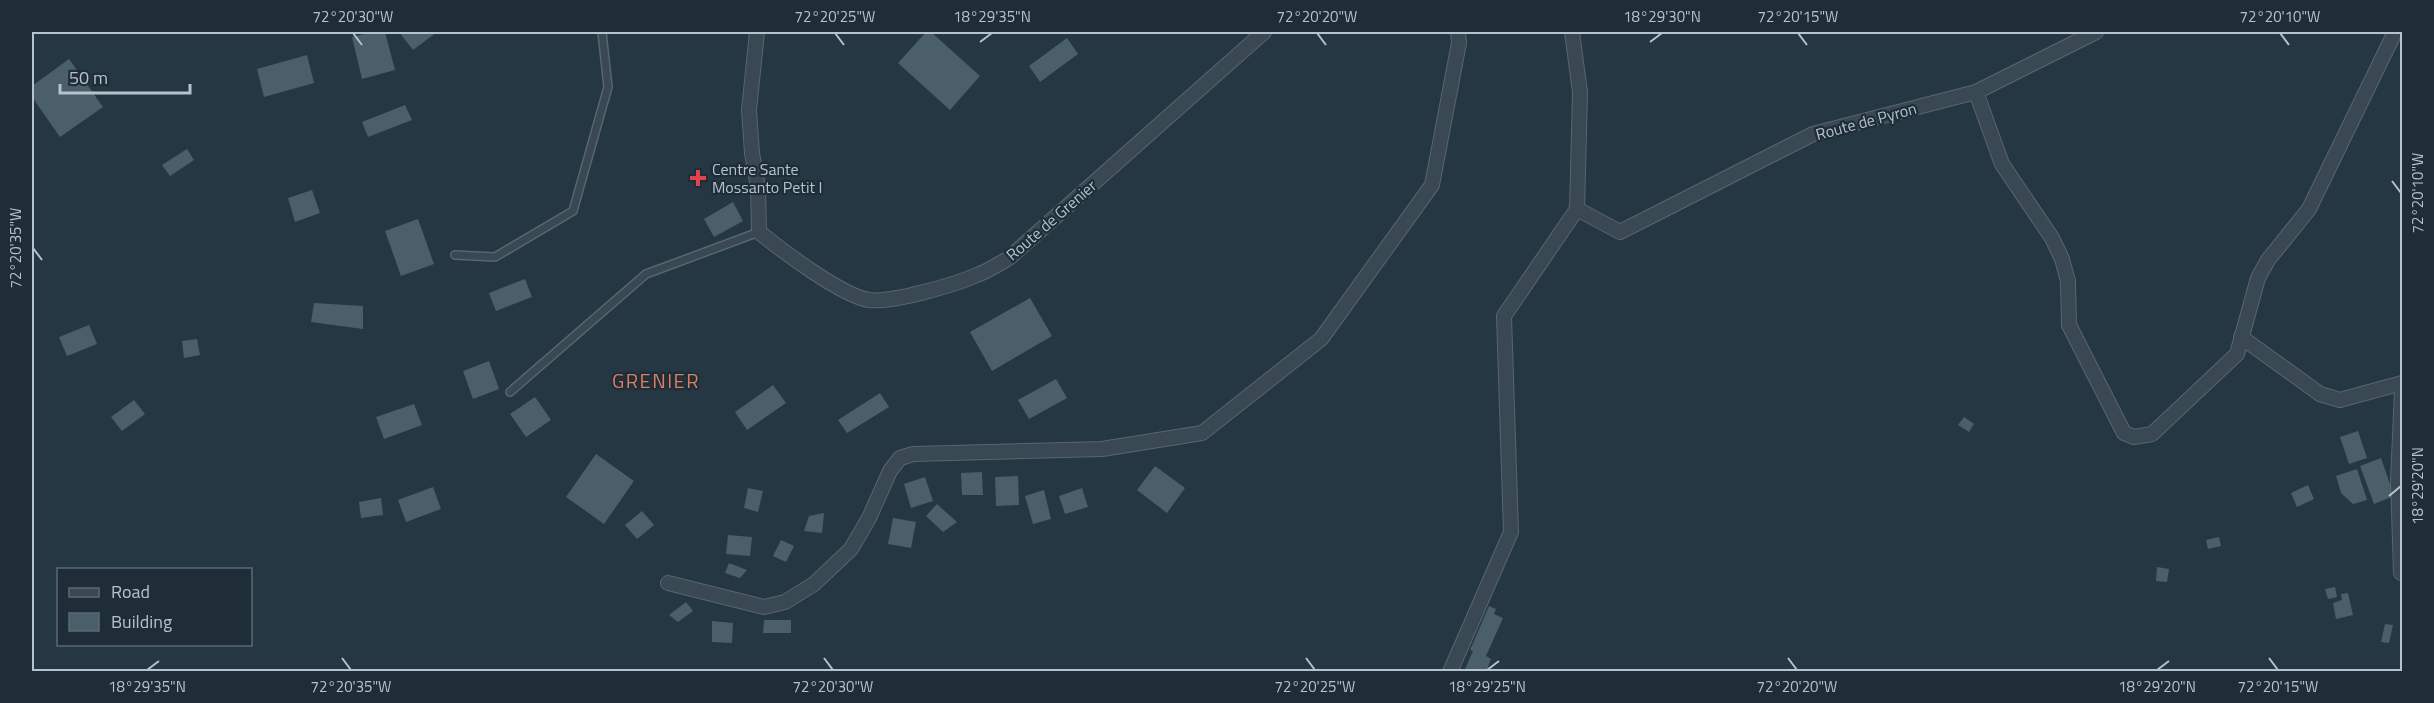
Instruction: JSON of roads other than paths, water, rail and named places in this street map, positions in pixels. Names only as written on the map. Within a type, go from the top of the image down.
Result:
[{"type":"street","points":[[757,32],[749,111],[752,153],[758,187],[759,232]]},
{"type":"street","name":"Route de Grenier","points":[[759,232],[783,252],[868,300],[890,300],[976,276],[1009,258],[1264,32]]},
{"type":"street","points":[[668,583],[764,607],[785,602],[814,584],[851,549],[869,518],[890,471],[900,458],[913,454],[1102,449],[1202,433],[1321,339],[1432,185],[1459,43],[1458,32]]},
{"type":"street","points":[[1450,672],[1511,532],[1504,315],[1577,209],[1580,92],[1572,32]]},
{"type":"street","name":"Route de Pyron","points":[[1577,209],[1620,232],[1813,134],[1976,92],[2096,32]]},
{"type":"street","points":[[1976,92],[2002,164],[2052,238],[2062,259],[2068,281],[2069,325],[2124,433],[2134,438],[2152,434],[2237,354],[2258,278],[2268,260],[2309,209],[2396,32]]},
{"type":"street","points":[[2241,337],[2320,394],[2340,400],[2403,383]]},
{"type":"street","points":[[2401,573],[2398,480],[2403,390]]},
{"type":"lane","points":[[455,255],[495,257],[573,211],[608,87],[602,32]]},
{"type":"lane","points":[[510,392],[646,274],[759,232]]},
{"type":"place","name":"Centre Sante Mossanto Petit I","points":[[698,178]]},
{"type":"district","name":"GRENIER","points":[[656,381]]}]
